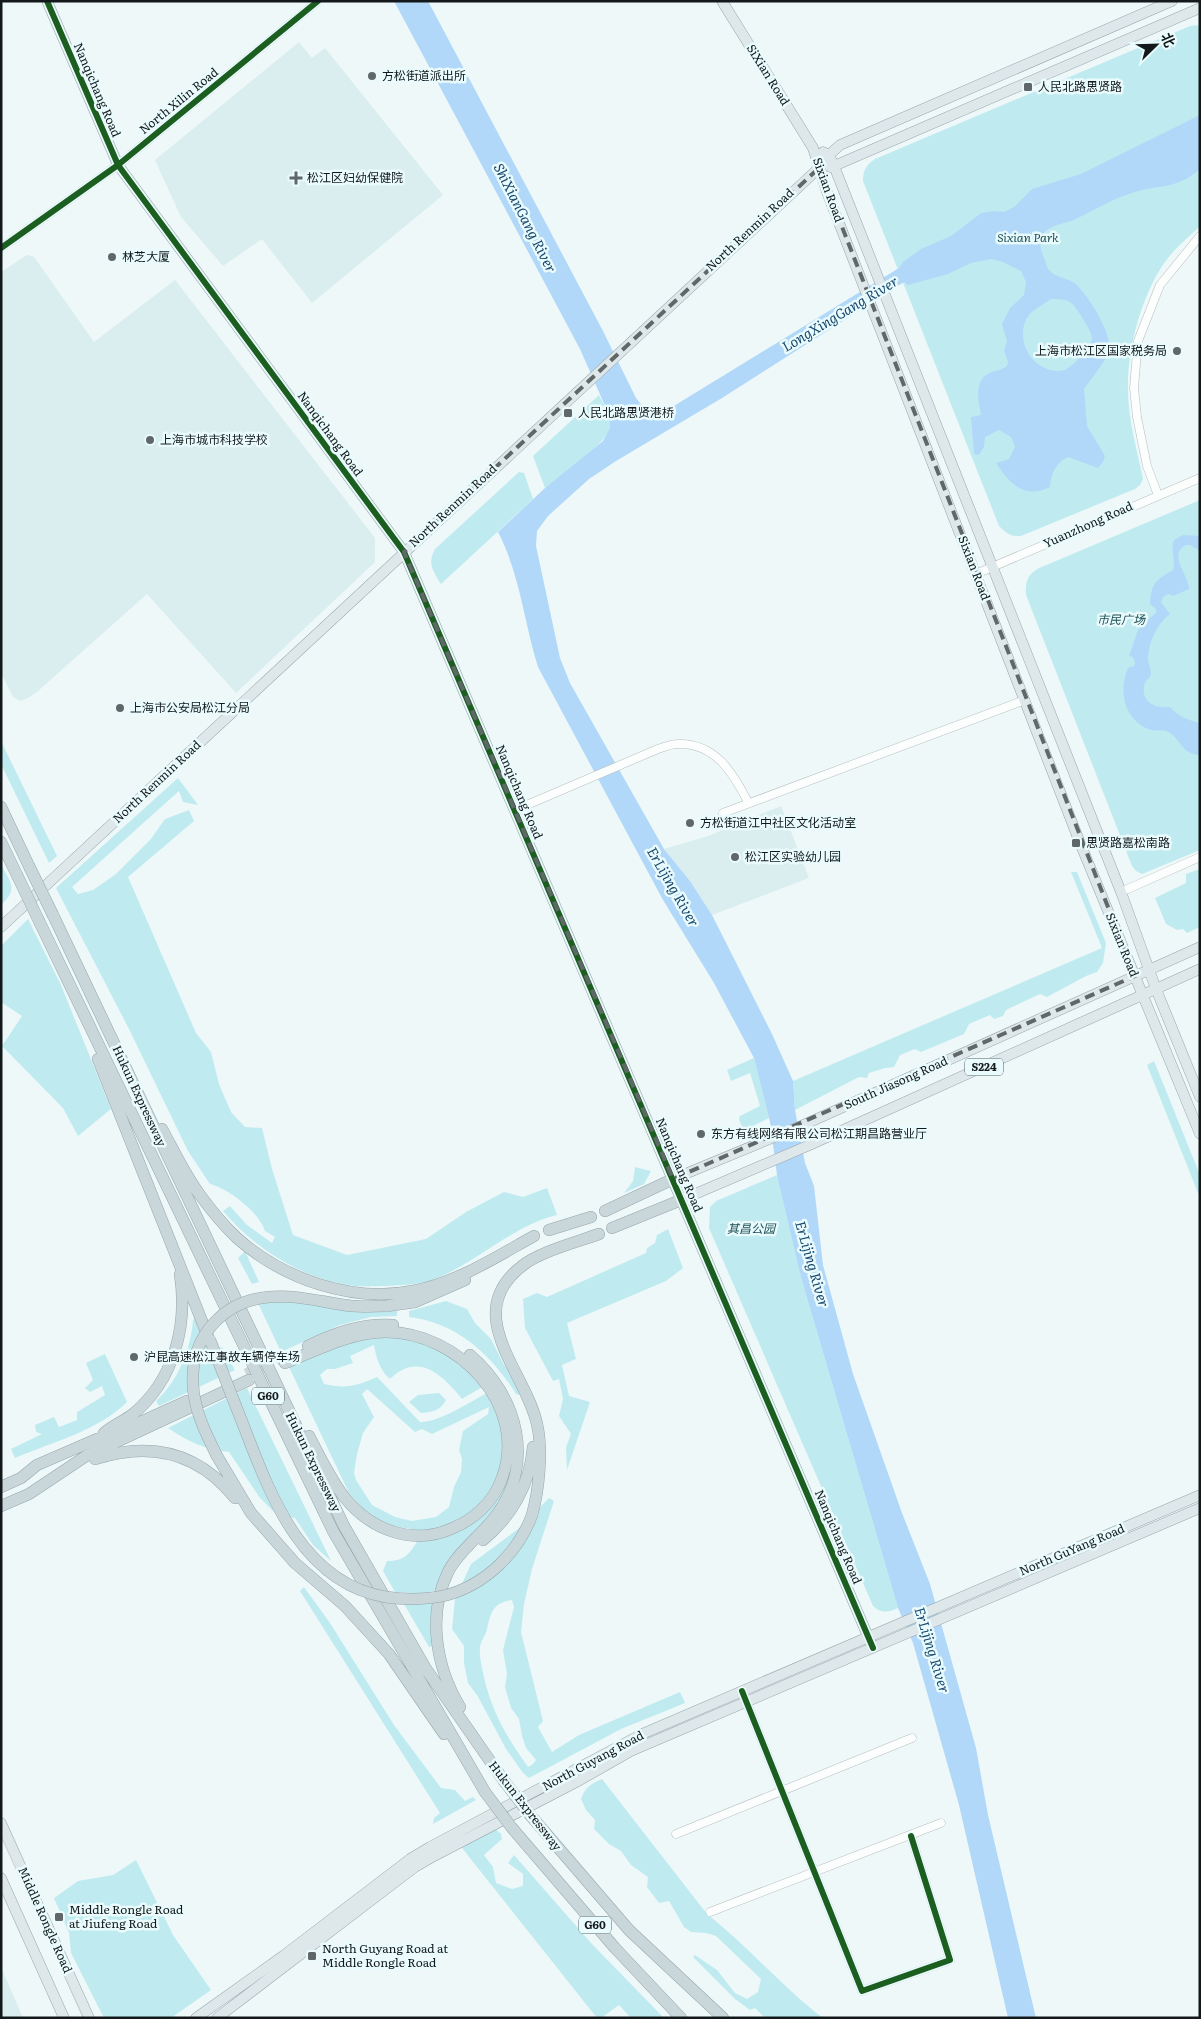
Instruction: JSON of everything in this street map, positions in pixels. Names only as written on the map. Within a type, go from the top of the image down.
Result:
[{"type":"highway","name":"Hukun Expressway","points":[[1,807],[344,1526],[426,1669],[506,1780],[629,1930],[723,2018]]},
{"type":"highway","name":"Hukun Expressway","points":[[1,842],[333,1531],[485,1792],[512,1828],[615,1948],[681,2018]]},
{"type":"highway","points":[[86,984],[136,1081],[198,1193],[237,1238],[270,1261],[306,1280],[348,1291],[370,1294],[412,1291],[432,1286],[474,1269],[534,1236],[476,1275],[435,1295],[415,1302],[386,1306],[352,1306],[286,1296],[269,1297],[242,1303],[222,1314],[204,1336],[197,1351],[193,1384],[198,1412],[217,1456],[251,1513]]},
{"type":"highway","points":[[72,990],[258,1464],[285,1519],[300,1542],[329,1572],[353,1587],[378,1596],[404,1600],[439,1597],[462,1589],[482,1578],[501,1563],[518,1544],[532,1515],[536,1497],[539,1469],[538,1425],[523,1385],[502,1347],[497,1332],[495,1316],[498,1300],[504,1286],[513,1273],[524,1264],[599,1234]]},
{"type":"highway","points":[[605,1211],[673,1180]]},
{"type":"highway","points":[[612,1228],[682,1200]]},
{"type":"highway","points":[[549,1230],[591,1217]]},
{"type":"highway","points":[[97,1438],[109,1428],[132,1415],[150,1396],[164,1376],[174,1354],[182,1327],[182,1299],[180,1276],[174,1249]]},
{"type":"highway","points":[[227,1282],[335,1483],[345,1498],[370,1521],[400,1534],[433,1535],[462,1525],[475,1516],[495,1492],[502,1478],[507,1454],[503,1417],[491,1390],[471,1366],[448,1349],[418,1337],[386,1332],[352,1337],[283,1360],[334,1334],[351,1329],[368,1326],[403,1326],[422,1330],[452,1342],[477,1361],[488,1373],[506,1400],[512,1414],[519,1446],[514,1483],[507,1500],[496,1516],[449,1570],[440,1590],[436,1613],[436,1637],[446,1679],[455,1698],[506,1780]]},
{"type":"highway","points":[[1,1487],[21,1478],[37,1466],[97,1438],[112,1434],[248,1377],[86,1456],[28,1494],[1,1506]]},
{"type":"highway","points":[[462,1554],[475,1546],[502,1523],[515,1505],[523,1487],[533,1452],[533,1411]]},
{"type":"highway","points":[[71,1466],[109,1454],[132,1450],[153,1450],[174,1454],[194,1462],[212,1474],[251,1513],[295,1563],[345,1606],[389,1654],[485,1792]]},
{"type":"main road","name":"Nanqichang Road","points":[[47,1],[118,165],[404,552],[874,1648]]},
{"type":"main road","name":"SiXian Road","points":[[722,1],[813,148]]},
{"type":"main road","name":"North Renmin Road","points":[[1,927],[840,146],[1172,1]]},
{"type":"main road","points":[[818,168],[834,166],[1200,8]]},
{"type":"main road","name":"Sixian Road","points":[[813,148],[829,155],[834,166],[994,566],[1121,892],[1156,989],[1196,1078],[1200,1097]]},
{"type":"main road","name":"Sixian Road","points":[[813,148],[818,168],[1025,700],[1134,976],[1200,1134]]},
{"type":"main road","name":"South Jiasong Road","points":[[673,1180],[801,1126],[1200,947]]},
{"type":"main road","name":"South Jiasong Road","points":[[682,1200],[770,1163],[1200,970]]},
{"type":"main road","name":"North GuYang Road","points":[[943,1605],[1200,1495]]},
{"type":"main road","name":"North GuYang Road","points":[[948,1616],[1200,1508]]},
{"type":"main road","name":"North Guyang Road","points":[[217,2018],[415,1868],[434,1856],[580,1780],[638,1747],[869,1637],[943,1605]]},
{"type":"main road","name":"North Guyang Road","points":[[196,2018],[430,1847],[626,1742],[874,1648],[948,1616]]},
{"type":"main road","name":"Middle Rongle Road","points":[[1,1823],[90,2018]]},
{"type":"main road","name":"Middle Rongle Road","points":[[1,1878],[64,2018]]},
{"type":"street","name":"North Xilin Road","points":[[1,248],[118,165],[318,1]]},
{"type":"street","points":[[1158,495],[1147,466],[1137,417],[1134,388],[1138,341],[1160,285],[1200,236]]},
{"type":"street","name":"Yuanzhong Road","points":[[976,574],[1200,478]]},
{"type":"street","points":[[723,813],[748,802],[1025,700]]},
{"type":"street","points":[[514,810],[658,749],[677,744],[703,748],[720,758],[737,781],[748,802]]},
{"type":"street","points":[[1121,892],[1200,857]]},
{"type":"street","points":[[744,1696],[862,1991],[950,1960],[911,1836]]},
{"type":"street","points":[[676,1834],[912,1738]]},
{"type":"street","points":[[710,1912],[941,1823]]},
{"type":"highlighted area","points":[[819,168],[1135,976],[673,1179],[404,552]]},
{"type":"shaded area","name":"松江区妇幼保健院","points":[[299,42],[312,58],[325,48],[443,195],[312,303],[262,239],[223,266],[181,217],[155,160]]},
{"type":"shaded area","name":"上海市城市科技学校","points":[[27,255],[34,257],[94,342],[175,280],[375,538],[375,562],[236,693],[147,594],[28,698],[20,701],[13,697],[1,673],[1,272]]},
{"type":"shaded area","name":"松江区实验幼儿园","points":[[781,806],[809,878],[712,915],[690,881],[664,849],[708,836]]},
{"type":"shaded area","points":[[1,1967],[23,2018],[1,2018]]},
{"type":"green space","name":"Sixian Park","points":[[1197,25],[1200,27],[1200,226],[1165,262],[1149,290],[1133,340],[1128,373],[1133,434],[1143,479],[1135,489],[1021,536],[1011,535],[999,526],[863,181],[864,171],[875,159],[1190,26]]},
{"type":"green space","points":[[599,395],[610,419],[610,428],[607,435],[581,460],[545,488],[533,456]]},
{"type":"green space","points":[[519,472],[524,473],[533,499],[441,584],[433,571],[431,563],[435,549]]},
{"type":"green space","name":"市民广场","points":[[1200,500],[1200,850],[1142,874],[1132,866],[1026,595],[1026,583],[1031,574],[1037,569]]},
{"type":"green space","points":[[1,741],[57,856],[49,863],[1,764]]},
{"type":"green space","points":[[178,778],[198,805],[183,802],[179,791],[72,887],[78,894],[93,890],[116,874],[151,839],[165,819],[189,810],[194,821],[128,877],[196,1033],[211,1052],[219,1084],[231,1112],[245,1127],[262,1128],[272,1169],[293,1235],[347,1255],[426,1239],[466,1212],[504,1192],[523,1197],[547,1188],[557,1215],[540,1220],[524,1228],[464,1265],[432,1280],[421,1283],[387,1286],[356,1286],[318,1277],[282,1261],[250,1238],[223,1211],[230,1206],[247,1225],[272,1243],[275,1237],[265,1231],[257,1216],[234,1196],[210,1184],[188,1151],[129,1029],[56,888]]},
{"type":"green space","points":[[1,864],[10,881],[11,890],[7,899],[1,905]]},
{"type":"green space","points":[[1200,869],[1200,927],[1187,933],[1183,929],[1177,930],[1166,924],[1155,898],[1186,883],[1186,874]]},
{"type":"green space","points":[[1071,872],[1077,872],[1106,943],[1103,963],[1097,972],[1047,997],[1040,994],[1006,1010],[1003,1016],[994,1019],[990,1015],[969,1024],[964,1034],[921,1052],[915,1049],[900,1055],[894,1067],[869,1073],[867,1078],[859,1077],[795,1110],[793,1081],[1102,948]]},
{"type":"green space","points":[[28,919],[61,985],[111,1109],[78,1136],[63,1108],[2,1046],[22,1016],[1,1002],[1,946]]},
{"type":"green space","points":[[754,1058],[769,1118],[743,1131],[739,1119],[740,1116],[760,1106],[750,1073],[731,1081],[727,1070]]},
{"type":"green space","points":[[1154,1061],[1200,1175],[1200,1198],[1147,1065]]},
{"type":"green space","points":[[635,1167],[651,1171],[644,1184],[624,1193],[633,1181]]},
{"type":"green space","name":"其昌公园","points":[[777,1175],[787,1208],[802,1281],[898,1608],[891,1610],[882,1611],[873,1606],[709,1228],[710,1207],[716,1201]]},
{"type":"green space","points":[[668,1229],[683,1268],[666,1281],[567,1323],[576,1359],[562,1365],[569,1396],[590,1402],[567,1470],[566,1447],[571,1434],[559,1416],[563,1399],[559,1379],[553,1381],[525,1328],[523,1299],[537,1293],[547,1297],[646,1253],[647,1248],[655,1243],[657,1235]]},
{"type":"green space","points":[[245,1251],[259,1282],[252,1284],[238,1258]]},
{"type":"green space","points":[[270,1298],[397,1311],[397,1316],[371,1317],[340,1325],[281,1352],[257,1301]]},
{"type":"green space","points":[[446,1301],[467,1309],[475,1323],[491,1339],[503,1363],[523,1393],[517,1395],[496,1367],[472,1343],[443,1326],[427,1320],[409,1317],[409,1311]]},
{"type":"green space","points":[[196,1317],[211,1351],[222,1347],[235,1370],[159,1406],[156,1401],[171,1384],[182,1364],[192,1331],[193,1320]]},
{"type":"green space","points":[[369,1336],[411,1338],[449,1352],[484,1386],[462,1399],[438,1375],[420,1367],[410,1367],[400,1371],[390,1379],[379,1364],[374,1345],[350,1356],[353,1363],[335,1369],[327,1369],[320,1375],[324,1384],[339,1386],[357,1384],[377,1377],[420,1422],[436,1419],[455,1411],[489,1392],[495,1404],[506,1443],[496,1481],[476,1510],[445,1527],[423,1531],[392,1526],[368,1515],[349,1493],[289,1367],[335,1346]],"holes":[[[367,1389],[415,1432],[422,1429],[432,1434],[489,1407],[488,1414],[463,1431],[459,1450],[462,1459],[461,1472],[454,1487],[449,1507],[436,1517],[412,1521],[395,1517],[372,1505],[356,1480],[354,1473],[357,1454],[363,1433],[374,1417],[362,1394]]]},
{"type":"green space","points":[[105,1354],[127,1402],[102,1421],[89,1428],[15,1458],[11,1449],[42,1434],[36,1432],[35,1425],[54,1417],[59,1427],[77,1420],[77,1412],[105,1395],[102,1386],[90,1392],[85,1388],[93,1380],[86,1363]]},
{"type":"green space","points":[[247,1388],[331,1561],[313,1545],[295,1518],[278,1516],[260,1498],[229,1452],[197,1444],[168,1428]]},
{"type":"green space","points":[[439,1393],[446,1400],[439,1409],[433,1411],[421,1413],[409,1402],[418,1395]]},
{"type":"green space","points":[[512,1474],[491,1518],[448,1560],[437,1589],[422,1593],[395,1592],[383,1571],[387,1561],[398,1560],[406,1556],[418,1540],[445,1537],[465,1527],[483,1512]]},
{"type":"green space","points":[[549,1498],[554,1501],[532,1569],[524,1604],[521,1632],[543,1721],[538,1727],[552,1752],[579,1735],[680,1692],[685,1703],[621,1729],[529,1778],[523,1773],[506,1749],[477,1695],[468,1683],[464,1663],[464,1646],[452,1629],[455,1599],[471,1564],[522,1526]],"holes":[[[512,1600],[514,1607],[503,1650],[507,1674],[505,1687],[511,1708],[519,1719],[526,1748],[536,1760],[528,1767],[507,1735],[491,1702],[480,1654],[480,1647],[494,1609],[501,1603]]]},
{"type":"green space","points":[[304,1587],[330,1623],[394,1725],[441,1788],[455,1790],[465,1801],[473,1797],[476,1800],[433,1824],[434,1818],[440,1813],[300,1591]]},
{"type":"green space","points":[[433,1603],[430,1625],[434,1646],[429,1647],[404,1604]]},
{"type":"green space","points":[[602,1779],[707,1914],[823,2018],[765,2018],[755,2008],[750,2010],[735,1999],[693,1957],[695,1955],[717,1970],[735,1993],[747,1999],[758,1992],[761,1979],[716,1936],[691,1932],[684,1927],[669,1901],[659,1903],[647,1887],[648,1877],[631,1865],[621,1851],[609,1844],[594,1829],[595,1820],[586,1810],[581,1799],[589,1786]]},
{"type":"green space","points":[[492,1826],[501,1834],[502,1839],[484,1855],[493,1867],[496,1883],[512,1889],[523,1886],[523,1874],[508,1863],[514,1855],[592,1944],[664,2018],[631,2018],[619,2005],[601,2018],[597,2018],[462,1848],[461,1844]]},
{"type":"green space","points":[[136,1860],[173,1935],[211,1990],[171,2018],[104,2018],[71,1953],[69,1933],[54,1898],[78,1881],[113,1875]]},
{"type":"water","points":[[394,1],[428,1],[603,331],[636,398],[647,412],[656,414],[664,412],[899,268],[903,262],[921,249],[951,236],[981,213],[1004,212],[1014,207],[1032,189],[1081,174],[1200,115],[1200,169],[1182,181],[1122,196],[1074,220],[1051,227],[1044,233],[1041,240],[1040,245],[1047,267],[1056,275],[1076,284],[1093,306],[1107,334],[1109,343],[1108,354],[1084,389],[1087,426],[1105,456],[1098,468],[1068,457],[1054,469],[1050,487],[1032,492],[1012,483],[996,463],[1009,459],[1015,447],[1011,437],[999,430],[985,437],[984,447],[979,455],[974,454],[971,417],[981,415],[978,396],[979,384],[986,375],[1007,366],[1008,362],[1004,351],[1007,341],[1002,324],[1010,308],[1024,295],[1026,282],[1021,271],[1003,262],[991,259],[971,263],[948,274],[908,285],[904,282],[722,398],[589,479],[548,516],[537,531],[536,546],[560,658],[570,683],[664,849],[690,881],[712,915],[772,1034],[793,1081],[795,1110],[805,1163],[814,1186],[823,1265],[853,1374],[902,1513],[930,1584],[976,1748],[988,1815],[1036,2018],[1008,2018],[959,1805],[913,1643],[898,1608],[802,1281],[777,1175],[770,1122],[754,1058],[714,983],[663,900],[538,667],[512,564],[498,532],[545,488],[603,441],[610,428],[610,417],[580,349]],"holes":[[[1051,299],[1070,302],[1086,324],[1092,338],[1086,351],[1068,368],[1060,371],[1043,367],[1031,358],[1027,352],[1023,337],[1023,329],[1029,315]]]},
{"type":"water","points":[[1183,535],[1200,536],[1200,551],[1190,545],[1186,545],[1178,554],[1180,566],[1189,589],[1173,596],[1169,594],[1164,596],[1161,602],[1170,614],[1161,623],[1152,639],[1148,658],[1151,674],[1145,683],[1144,695],[1154,705],[1170,707],[1180,716],[1200,723],[1200,755],[1188,752],[1175,737],[1166,731],[1151,730],[1142,726],[1129,712],[1124,695],[1125,677],[1128,668],[1134,666],[1135,663],[1133,657],[1129,656],[1138,630],[1156,613],[1156,609],[1150,604],[1151,592],[1158,580],[1173,570],[1174,540]]},
{"type":"tunnel","points":[[246,1374],[282,1357]]},
{"type":"tram line","points":[[1,1836],[84,2018]]},
{"type":"cycle path","points":[[47,1],[118,165],[404,552],[873,1648]]},
{"type":"cycle path","points":[[1,248],[118,165],[318,1]]},
{"type":"cycle path","points":[[742,1691],[862,1991],[950,1960],[911,1836]]},
{"type":"place","name":"方松街道派出所","points":[[372,76]]},
{"type":"place","name":"人民北路思贤路","points":[[1028,87]]},
{"type":"place","name":"松江区妇幼保健院","points":[[296,178]]},
{"type":"place","name":"林芝大厦","points":[[112,257]]},
{"type":"place","name":"上海市松江区国家税务局","points":[[1177,351]]},
{"type":"place","name":"人民北路思贤港桥","points":[[568,413]]},
{"type":"place","name":"上海市城市科技学校","points":[[150,440]]},
{"type":"place","name":"上海市公安局松江分局","points":[[120,708]]},
{"type":"place","name":"方松街道江中社区文化活动室","points":[[690,823]]},
{"type":"place","name":"思贤路嘉松南路","points":[[1076,843]]},
{"type":"place","name":"松江区实验幼儿园","points":[[735,857]]},
{"type":"place","name":"东方有线网络有限公司松江期昌路营业厅","points":[[701,1134]]},
{"type":"place","name":"沪昆高速松江事故车辆停车场","points":[[134,1357]]},
{"type":"place","name":"Middle Rongle Road at Jiufeng Road","points":[[59,1917]]},
{"type":"place","name":"North Guyang Road at Middle Rongle Road","points":[[312,1956]]},
{"type":"water label","name":"ShiXianGang River","points":[[525,218]]},
{"type":"water label","name":"LongXingGang River","points":[[840,314]]},
{"type":"water label","name":"ErLijing River","points":[[673,887]]},
{"type":"water label","name":"ErLijing River","points":[[812,1264]]},
{"type":"water label","name":"ErLijing River","points":[[932,1650]]}]
